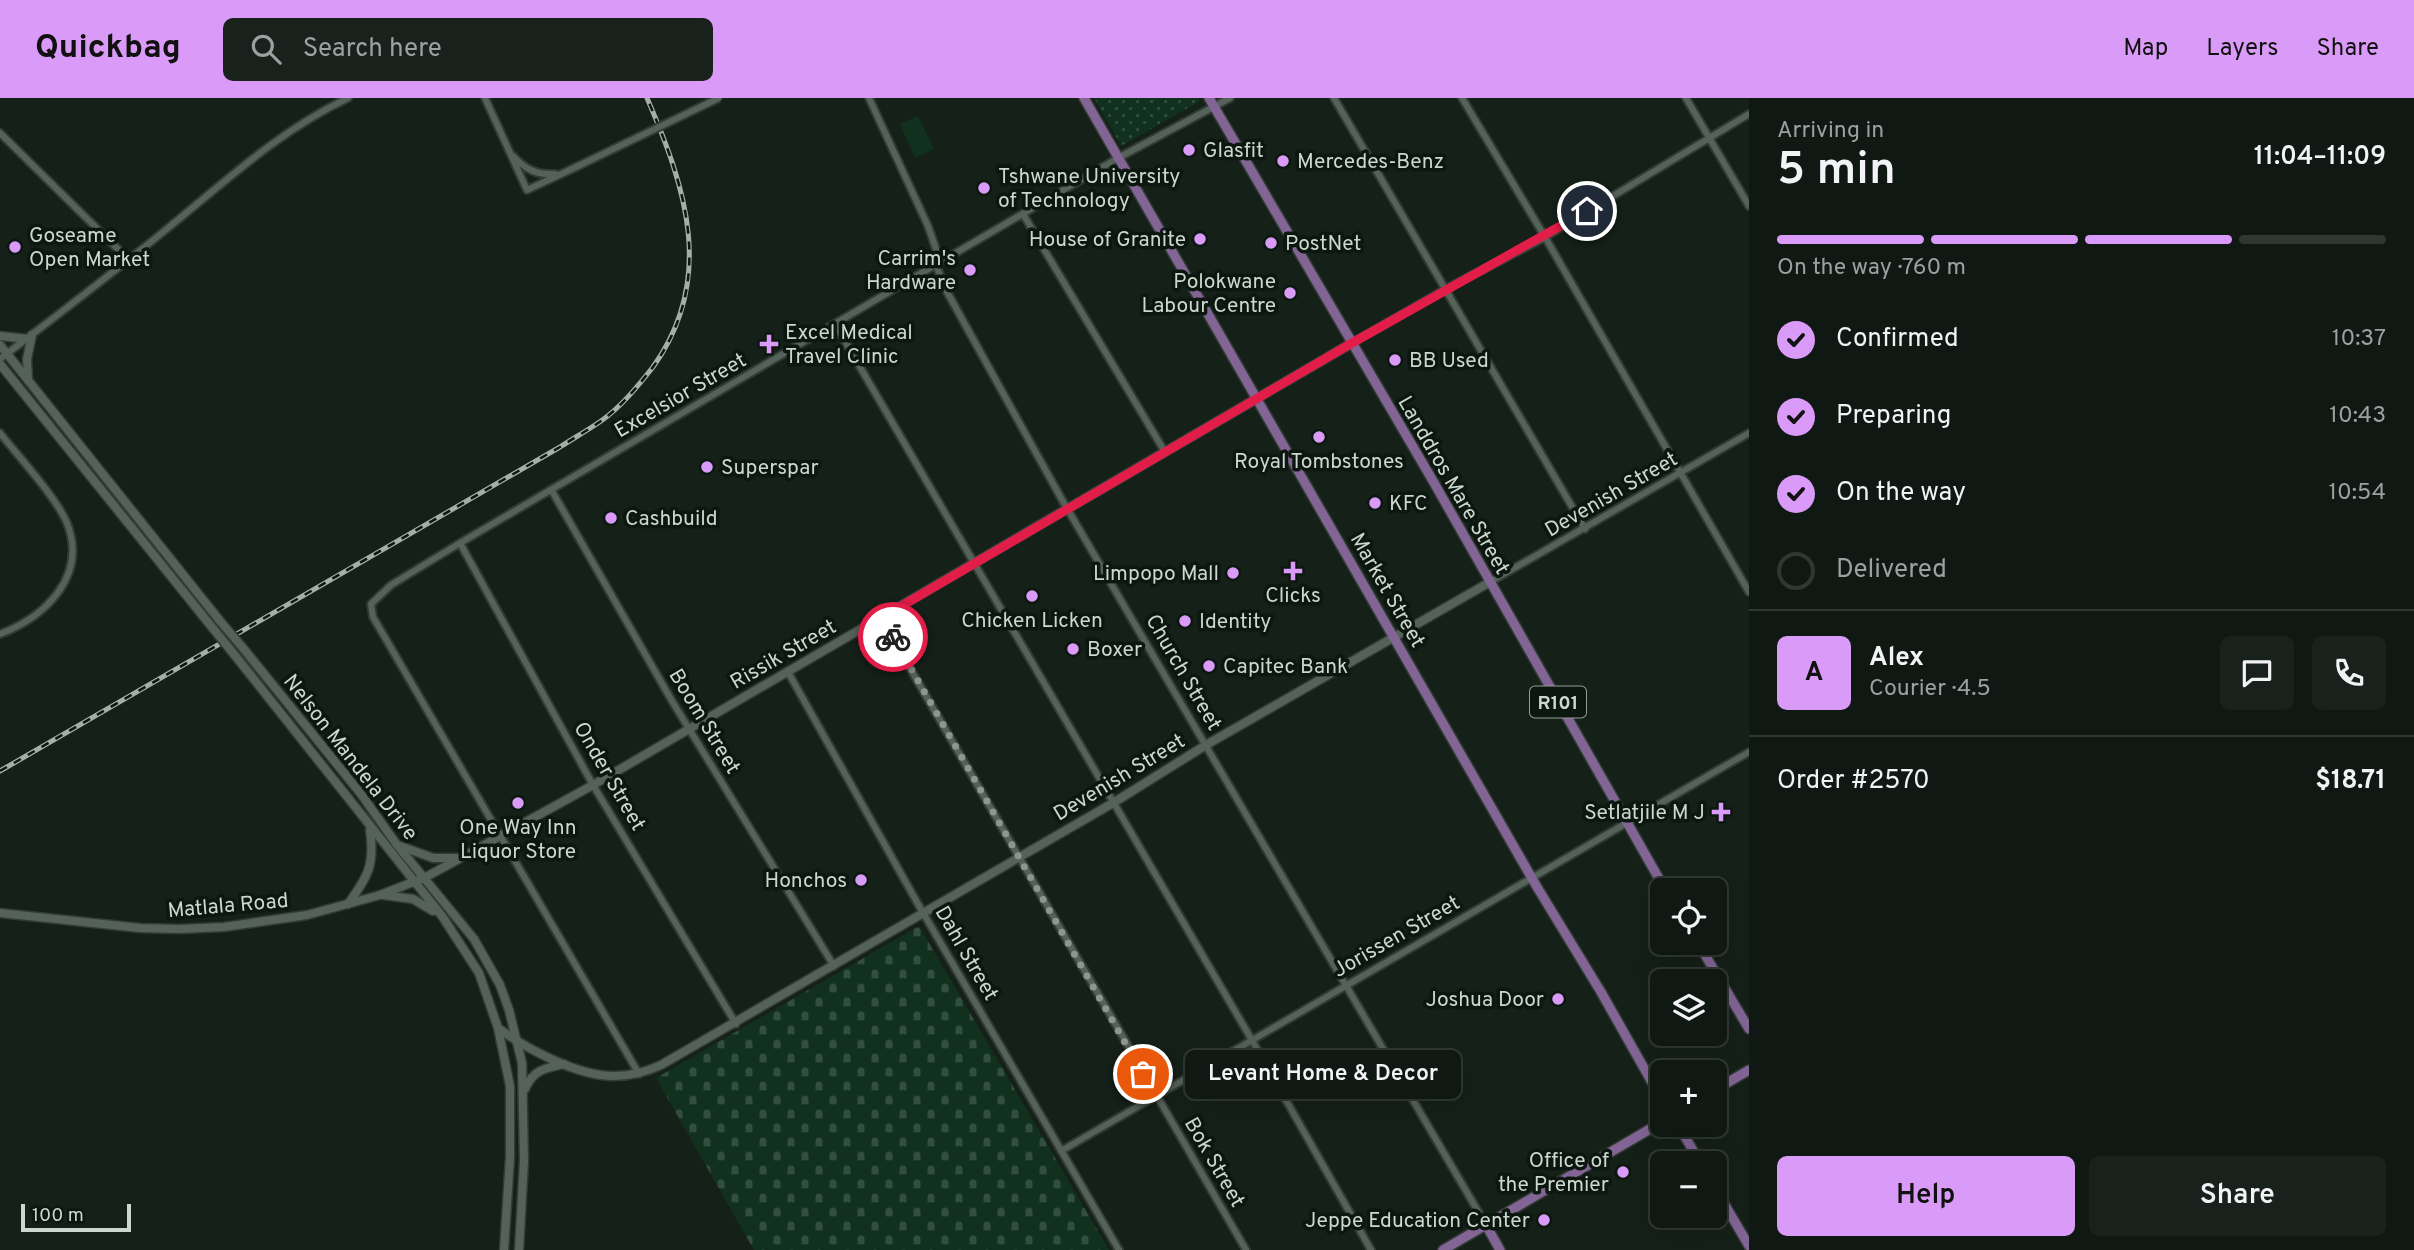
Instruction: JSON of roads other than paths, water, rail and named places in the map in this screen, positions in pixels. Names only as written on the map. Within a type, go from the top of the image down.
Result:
[{"type":"main road","name":"Market Street","points":[[1084,98],[1531,877],[1608,1003],[1650,1078]]},
{"type":"main road","name":"Landdros Mare Street","points":[[1209,98],[1658,878]]},
{"type":"main road","points":[[0,336],[30,337],[28,380]]},
{"type":"main road","name":"Rissik Street","points":[[413,883],[593,785],[1352,343]]},
{"type":"main road","name":"Nelson Mandela Drive","points":[[0,345],[3,359],[413,883],[442,916],[480,974],[498,1028],[510,1093],[504,1250]]},
{"type":"main road","name":"Nelson Mandela Drive","points":[[3,359],[28,380],[361,794],[397,845],[426,877],[474,939],[495,972],[506,998],[518,1042],[524,1092],[519,1250]]},
{"type":"main road","name":"Devenish Street","points":[[498,1028],[518,1042],[564,1064],[612,1076],[639,1073],[678,1057],[1113,803],[1206,745],[1490,583]]},
{"type":"main road","points":[[347,904],[362,885],[373,856],[369,826]]},
{"type":"main road","points":[[397,845],[433,858],[463,858]]},
{"type":"main road","name":"Matlala Road","points":[[0,913],[88,924],[179,929],[224,927],[307,915],[413,883]]},
{"type":"main road","points":[[380,895],[412,900],[442,916]]},
{"type":"main road","points":[[1705,955],[1749,1029]]},
{"type":"main road","points":[[524,1092],[537,1071],[564,1064]]},
{"type":"main road","points":[[1727,1083],[1749,1070]]},
{"type":"main road","points":[[1443,1250],[1650,1129]]},
{"type":"main road","points":[[1727,1208],[1749,1246]]},
{"type":"main road","name":"Church Street","points":[[1486,1225],[1500,1250]]},
{"type":"street","points":[[3,359],[285,133],[348,98]]},
{"type":"street","points":[[485,98],[527,190],[719,98]]},
{"type":"street","name":"Church Street","points":[[869,98],[928,226],[936,249],[936,265],[946,290],[1069,510],[1486,1225]]},
{"type":"street","name":"Excelsior Street","points":[[501,836],[373,617],[371,604],[391,585],[460,543],[1118,158],[1230,98]]},
{"type":"street","points":[[1334,98],[1585,529]]},
{"type":"street","points":[[1462,98],[1749,592]]},
{"type":"street","points":[[1686,98],[1749,206]]},
{"type":"street","name":"Rissik Street","points":[[1352,343],[1545,237],[1749,114]]},
{"type":"street","points":[[0,133],[129,260]]},
{"type":"street","points":[[507,150],[526,170],[560,174]]},
{"type":"street","points":[[1023,214],[1165,452]]},
{"type":"street","points":[[835,324],[1371,1250]]},
{"type":"street","points":[[0,433],[60,511],[71,537],[71,559],[67,574],[62,587],[49,605],[33,619],[0,634]]},
{"type":"street","name":"Devenish Street","points":[[1490,583],[1749,433]]},
{"type":"street","name":"Boom Street","points":[[552,491],[689,729],[834,966]]},
{"type":"street","name":"Onder Street","points":[[460,543],[593,785],[736,1024]]},
{"type":"street","name":"Bok Street","points":[[881,618],[1246,1250]]},
{"type":"street","name":"Dahl Street","points":[[788,672],[1119,1250]]},
{"type":"street","name":"Jorissen Street","points":[[1061,1151],[1749,752]]},
{"type":"street","points":[[501,836],[639,1073]]},
{"type":"railway","points":[[0,771],[560,447],[601,421],[622,403],[653,367],[672,334],[684,300],[689,267],[683,199],[647,98]]},
{"type":"place","name":"Glasfit","points":[[1189,150]]},
{"type":"place","name":"Mercedes-Benz","points":[[1283,161]]},
{"type":"place","name":"Tshwane University of Technology","points":[[984,188]]},
{"type":"place","name":"House of Granite","points":[[1200,239]]},
{"type":"place","name":"PostNet","points":[[1271,243]]},
{"type":"place","name":"Goseame Open Market","points":[[15,247]]},
{"type":"place","name":"Carrim's Hardware","points":[[970,270]]},
{"type":"place","name":"Polokwane Labour Centre","points":[[1290,293]]},
{"type":"place","name":"Excel Medical Travel Clinic","points":[[769,344]]},
{"type":"place","name":"BB Used","points":[[1395,360]]},
{"type":"place","name":"Royal Tombstones","points":[[1319,437]]},
{"type":"place","name":"Superspar","points":[[707,467]]},
{"type":"place","name":"KFC","points":[[1375,503]]},
{"type":"place","name":"Cashbuild","points":[[611,518]]},
{"type":"place","name":"Clicks","points":[[1293,571]]},
{"type":"place","name":"Limpopo Mall","points":[[1233,573]]},
{"type":"place","name":"Chicken Licken","points":[[1032,596]]},
{"type":"place","name":"Identity","points":[[1185,621]]},
{"type":"place","name":"Boxer","points":[[1073,649]]},
{"type":"place","name":"Capitec Bank","points":[[1209,666]]},
{"type":"place","name":"One Way Inn Liquor Store","points":[[518,803]]},
{"type":"place","name":"Setlatjile M J","points":[[1721,812]]},
{"type":"place","name":"Honchos","points":[[861,880]]},
{"type":"place","name":"Joshua Door","points":[[1558,999]]},
{"type":"place","name":"Levant Home & Decor","points":[[1143,1074]]},
{"type":"place","name":"Office of the Premier","points":[[1623,1172]]},
{"type":"place","name":"Jeppe Education Center","points":[[1544,1220]]}]
